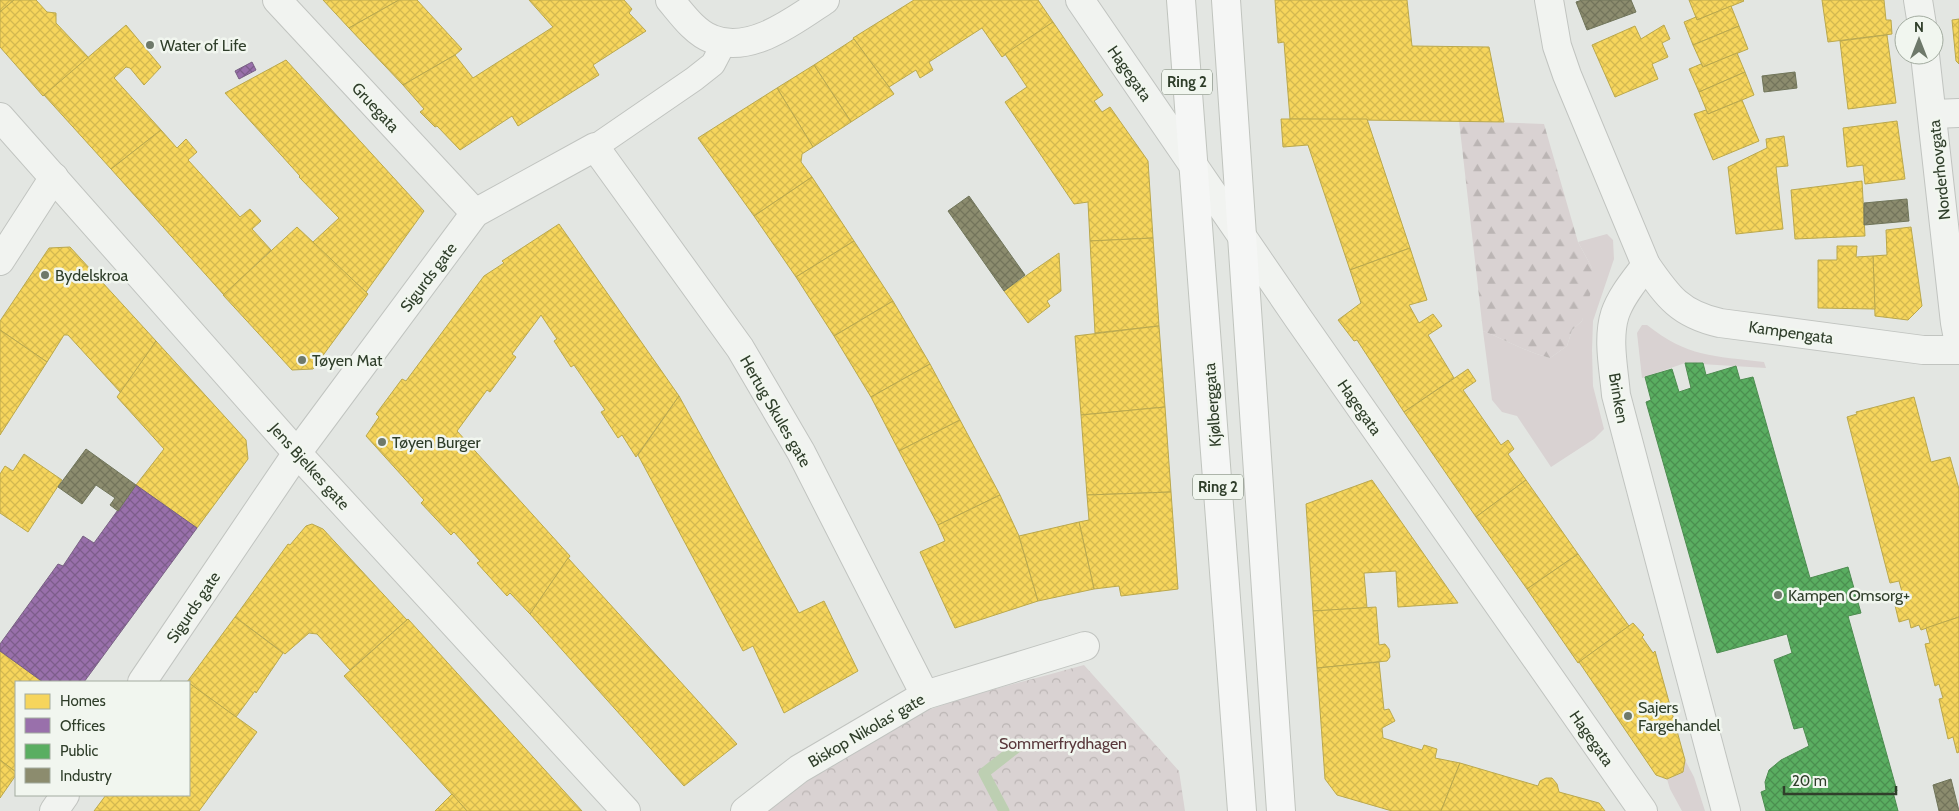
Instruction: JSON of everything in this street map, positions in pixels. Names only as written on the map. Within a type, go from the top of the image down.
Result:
[{"type":"main road","name":"Kjølberggata","points":[[1181,0],[1242,811]]},
{"type":"main road","name":"Ring 2","points":[[1226,0],[1281,811]]},
{"type":"street","name":"Gruegata","points":[[278,0],[475,213]]},
{"type":"street","points":[[670,0],[698,30],[711,39],[724,43],[746,42],[757,38],[792,22],[825,0]]},
{"type":"street","name":"Hagegata","points":[[1080,0],[1643,811]]},
{"type":"street","points":[[1549,0],[1557,46],[1567,75],[1646,265]]},
{"type":"street","points":[[1918,0],[1920,15]]},
{"type":"street","name":"Sigurds gate","points":[[143,681],[297,453],[475,213],[595,147],[713,64],[724,43]]},
{"type":"street","name":"Norderhovgata","points":[[1929,65],[1946,113],[1952,301],[1959,344]]},
{"type":"street","name":"Jens Bjelkes gate","points":[[0,117],[297,453],[626,811]]},
{"type":"street","name":"Hertug Skules gate","points":[[595,147],[740,348],[801,452],[925,695]]},
{"type":"street","points":[[0,261],[54,177]]},
{"type":"street","name":"Kampengata","points":[[1646,265],[1662,289],[1678,306],[1703,319],[1923,350],[1959,350]]},
{"type":"street","name":"Brinken","points":[[1646,265],[1625,294],[1615,315],[1612,346],[1616,395],[1726,811]]},
{"type":"street","name":"Biskop Nikolas' gate","points":[[745,811],[799,769],[925,695],[1085,646]]},
{"type":"street","points":[[54,811],[64,796]]},
{"type":"green space","points":[[1459,121],[1544,124],[1578,242],[1592,268],[1594,282],[1582,321],[1572,330],[1567,346],[1550,358],[1483,331]]},
{"type":"green space","points":[[1607,234],[1613,240],[1614,259],[1593,321],[1592,350],[1593,386],[1604,429],[1594,439],[1551,467],[1517,416],[1502,412],[1492,400],[1483,331],[1550,358],[1567,346],[1572,330],[1582,321],[1592,268],[1578,242]]},
{"type":"green space","points":[[1642,325],[1647,325],[1661,336],[1688,349],[1716,356],[1764,362],[1766,368],[1685,363],[1642,378],[1637,333]]},
{"type":"green space","name":"Sommerfrydhagen","points":[[1084,665],[1179,771],[1185,811],[767,811],[846,754],[910,718],[969,696]]},
{"type":"green space","points":[[1685,760],[1694,777],[1705,811],[1682,811],[1670,789],[1667,779],[1683,772]]},
{"type":"building: Homes","points":[[0,0],[14,0],[0,12]]},
{"type":"building: Homes","points":[[14,0],[36,0],[47,12],[56,13],[56,23],[89,58],[43,96],[0,47],[0,12]]},
{"type":"building: Homes","points":[[323,0],[399,0],[349,28]]},
{"type":"building: Homes","points":[[399,0],[417,0],[462,49],[403,85],[349,28]]},
{"type":"building: Homes","points":[[529,0],[624,0],[632,9],[629,13],[646,31],[593,65],[599,75],[518,126],[512,116],[460,150],[437,126],[435,127],[420,112],[424,109],[403,85],[455,55],[473,78],[553,27]]},
{"type":"building: Homes","points":[[914,0],[1038,0],[1053,22],[1002,57],[982,28],[929,62],[933,70],[920,78],[916,70],[889,87],[853,38]]},
{"type":"building: Homes","points":[[1275,0],[1407,0],[1412,46],[1489,47],[1504,122],[1290,119],[1284,42],[1278,43]]},
{"type":"building: Homes","points":[[1689,0],[1743,0],[1744,1],[1697,20]]},
{"type":"building: Homes","points":[[1822,0],[1884,0],[1886,20],[1891,20],[1892,34],[1828,42]]},
{"type":"building: Homes","points":[[1731,6],[1739,26],[1693,45],[1684,22],[1696,17],[1697,20]]},
{"type":"building: Homes","points":[[1959,19],[1959,64],[1956,61],[1952,20]]},
{"type":"building: Homes","points":[[1053,22],[1103,95],[1094,101],[1102,112],[1110,107],[1148,161],[1153,238],[1090,241],[1088,202],[1074,204],[1005,102],[1027,87],[1005,54]]},
{"type":"building: Homes","points":[[126,25],[161,67],[144,85],[130,68],[126,67],[114,78],[161,130],[111,169],[44,95]]},
{"type":"building: Homes","points":[[1664,25],[1670,39],[1662,43],[1668,57],[1652,64],[1658,79],[1615,97],[1592,45],[1635,26],[1641,39]]},
{"type":"building: Homes","points":[[1739,26],[1748,49],[1703,67],[1693,45]]},
{"type":"building: Homes","points":[[1887,35],[1896,103],[1848,109],[1840,41]]},
{"type":"building: Homes","points":[[854,39],[894,94],[851,122],[814,65]]},
{"type":"building: Homes","points":[[1737,53],[1745,72],[1699,92],[1689,69],[1701,64],[1703,67]]},
{"type":"building: Homes","points":[[286,60],[424,211],[366,292],[312,243],[339,218],[299,177],[225,93]]},
{"type":"building: Homes","points":[[814,65],[851,122],[813,147],[777,88]]},
{"type":"building: Homes","points":[[1745,72],[1754,95],[1708,114],[1699,92]]},
{"type":"building: Homes","points":[[777,88],[813,147],[802,154],[801,162],[812,177],[754,216],[698,138]]},
{"type":"building: Homes","points":[[1742,100],[1759,141],[1713,160],[1694,114],[1706,110],[1708,114]]},
{"type":"building: Homes","points":[[1281,119],[1367,119],[1410,248],[1350,270],[1308,145],[1283,147]]},
{"type":"building: Homes","points":[[1897,121],[1905,179],[1865,184],[1863,165],[1847,167],[1843,128]]},
{"type":"building: Homes","points":[[161,130],[177,148],[186,139],[197,152],[188,160],[240,217],[250,209],[261,221],[252,229],[271,250],[224,295],[111,169]]},
{"type":"building: Homes","points":[[1784,136],[1788,166],[1776,167],[1783,229],[1736,234],[1728,167],[1767,148],[1766,139]]},
{"type":"building: Homes","points":[[812,177],[854,241],[796,277],[754,216]]},
{"type":"building: Homes","points":[[1862,181],[1865,236],[1795,239],[1791,190]]},
{"type":"building: Homes","points":[[559,224],[679,396],[636,457],[622,435],[618,438],[601,412],[605,410],[574,365],[571,367],[554,341],[557,339],[541,315],[512,354],[516,357],[490,392],[487,390],[457,431],[570,556],[530,614],[510,593],[507,596],[477,563],[480,561],[454,532],[451,535],[421,503],[424,500],[366,436],[379,417],[376,414],[402,379],[406,381],[484,276],[504,263],[502,261]]},
{"type":"building: Homes","points":[[297,227],[368,294],[313,369],[292,370],[223,295]]},
{"type":"building: Homes","points":[[1911,227],[1922,306],[1908,320],[1875,316],[1873,256],[1887,255],[1886,230]]},
{"type":"building: Homes","points":[[1153,238],[1159,326],[1095,333],[1090,241]]},
{"type":"building: Homes","points":[[854,241],[893,301],[834,336],[796,277]]},
{"type":"building: Homes","points":[[1837,246],[1857,246],[1856,257],[1873,256],[1875,309],[1818,308],[1818,260],[1837,260]]},
{"type":"building: Homes","points":[[70,247],[156,341],[121,393],[68,335],[64,335],[47,362],[0,330],[0,321],[49,248]]},
{"type":"building: Homes","points":[[1410,248],[1427,300],[1409,305],[1419,323],[1433,314],[1442,326],[1428,335],[1454,378],[1404,412],[1357,340],[1354,341],[1338,320],[1361,303],[1350,270]]},
{"type":"building: Homes","points":[[1059,253],[1061,291],[1047,301],[1050,306],[1028,323],[1004,291]]},
{"type":"building: Homes","points":[[893,301],[930,364],[871,397],[834,336]]},
{"type":"building: Homes","points":[[1159,326],[1165,407],[1081,415],[1075,336]]},
{"type":"building: Homes","points":[[0,330],[47,362],[0,435]]},
{"type":"building: Homes","points":[[156,341],[246,440],[248,459],[197,528],[136,485],[164,449],[117,397]]},
{"type":"building: Homes","points":[[930,364],[960,420],[899,451],[871,397]]},
{"type":"building: Homes","points":[[1468,369],[1476,381],[1463,390],[1501,445],[1508,440],[1514,449],[1508,454],[1526,480],[1476,517],[1404,412]]},
{"type":"building: Homes","points":[[679,396],[799,613],[824,601],[858,671],[784,713],[753,646],[743,651],[638,455]]},
{"type":"building: Homes","points":[[1914,397],[1931,462],[1950,457],[1959,489],[1959,617],[1921,630],[1919,625],[1911,628],[1909,619],[1899,622],[1894,601],[1904,599],[1899,581],[1890,583],[1847,417],[1857,414],[1856,412]]},
{"type":"building: Homes","points":[[1165,407],[1171,492],[1087,495],[1081,415]]},
{"type":"building: Homes","points":[[960,420],[1000,495],[938,525],[899,451]]},
{"type":"building: Homes","points":[[24,454],[62,480],[28,532],[0,513],[0,474],[5,466],[13,471]]},
{"type":"building: Homes","points":[[1372,480],[1458,603],[1398,607],[1396,571],[1364,573],[1367,608],[1313,611],[1306,504]]},
{"type":"building: Homes","points":[[1526,480],[1578,554],[1527,589],[1476,517]]},
{"type":"building: Homes","points":[[1171,492],[1178,589],[1121,596],[1119,586],[1094,589],[1079,522],[1089,520],[1087,495]]},
{"type":"building: Homes","points":[[1000,495],[1019,536],[1038,601],[955,628],[920,552],[945,541],[938,525]]},
{"type":"building: Homes","points":[[1079,522],[1094,589],[1038,601],[1019,536]]},
{"type":"building: Homes","points":[[312,524],[323,529],[407,620],[350,670],[317,634],[309,633],[285,654],[235,617],[288,544],[290,545],[306,526]]},
{"type":"building: Homes","points":[[1578,554],[1629,626],[1578,663],[1527,589]]},
{"type":"building: Homes","points":[[568,558],[737,744],[684,786],[530,614]]},
{"type":"building: Homes","points":[[1376,607],[1379,645],[1385,644],[1389,649],[1390,657],[1387,661],[1317,668],[1313,611]]},
{"type":"building: Homes","points":[[235,617],[283,653],[256,693],[255,691],[236,717],[188,681]]},
{"type":"building: Homes","points":[[1959,617],[1959,752],[1957,753],[1953,737],[1948,739],[1939,699],[1943,698],[1939,684],[1935,686],[1925,644],[1930,643],[1926,628]]},
{"type":"building: Homes","points":[[408,619],[582,811],[467,811],[344,676]]},
{"type":"building: Homes","points":[[1633,623],[1644,635],[1642,637],[1653,653],[1655,651],[1685,760],[1683,772],[1667,779],[1656,775],[1579,662]]},
{"type":"building: Homes","points":[[0,651],[42,681],[15,681],[15,771],[0,760]]},
{"type":"building: Homes","points":[[1379,662],[1384,710],[1389,709],[1395,721],[1382,728],[1383,738],[1422,750],[1424,745],[1437,749],[1435,758],[1460,763],[1441,811],[1392,811],[1337,795],[1325,779],[1317,668]]},
{"type":"building: Homes","points":[[190,684],[257,732],[199,811],[94,811],[105,796],[190,796]]},
{"type":"building: Homes","points":[[0,760],[15,771],[15,776],[0,798]]},
{"type":"building: Homes","points":[[1460,763],[1538,786],[1540,781],[1552,778],[1557,784],[1559,792],[1599,803],[1605,811],[1441,811]]},
{"type":"building: Homes","points":[[452,794],[467,811],[435,811]]},
{"type":"building: Offices","points":[[252,62],[256,70],[239,79],[235,71]]},
{"type":"building: Offices","points":[[136,485],[197,528],[85,681],[42,681],[0,651],[0,644],[58,564],[63,566],[83,536],[94,543]]},
{"type":"building: Public","name":"Kampen Omsorg+","points":[[1685,363],[1703,363],[1706,375],[1736,366],[1740,380],[1753,377],[1810,578],[1848,567],[1861,613],[1848,616],[1897,791],[1893,792],[1898,811],[1766,811],[1761,792],[1766,790],[1765,782],[1769,770],[1781,760],[1809,746],[1803,727],[1794,729],[1774,660],[1792,653],[1787,634],[1717,653],[1646,402],[1651,400],[1645,377],[1672,369],[1679,392],[1691,388]]},
{"type":"building: Industry","points":[[1582,0],[1631,0],[1636,12],[1587,30],[1576,2]]},
{"type":"building: Industry","points":[[1795,72],[1797,88],[1764,92],[1762,76]]},
{"type":"building: Industry","points":[[969,196],[1025,275],[1004,291],[948,211]]},
{"type":"building: Industry","points":[[1907,199],[1909,221],[1864,225],[1864,203]]},
{"type":"building: Industry","points":[[86,449],[136,485],[118,511],[110,505],[115,498],[96,485],[82,504],[58,487]]},
{"type":"building: Industry","points":[[1951,779],[1959,811],[1939,811],[1933,785]]},
{"type":"waterway","points":[[1004,811],[984,773],[1021,744]]},
{"type":"place","name":"Water of Life","points":[[150,45]]},
{"type":"place","name":"Bydelskroa","points":[[45,275]]},
{"type":"place","name":"Tøyen Mat","points":[[302,360]]},
{"type":"place","name":"Tøyen Burger","points":[[382,442]]},
{"type":"place","name":"Kampen Omsorg+","points":[[1778,595]]},
{"type":"place","name":"Sajers Fargehandel","points":[[1628,716]]}]
